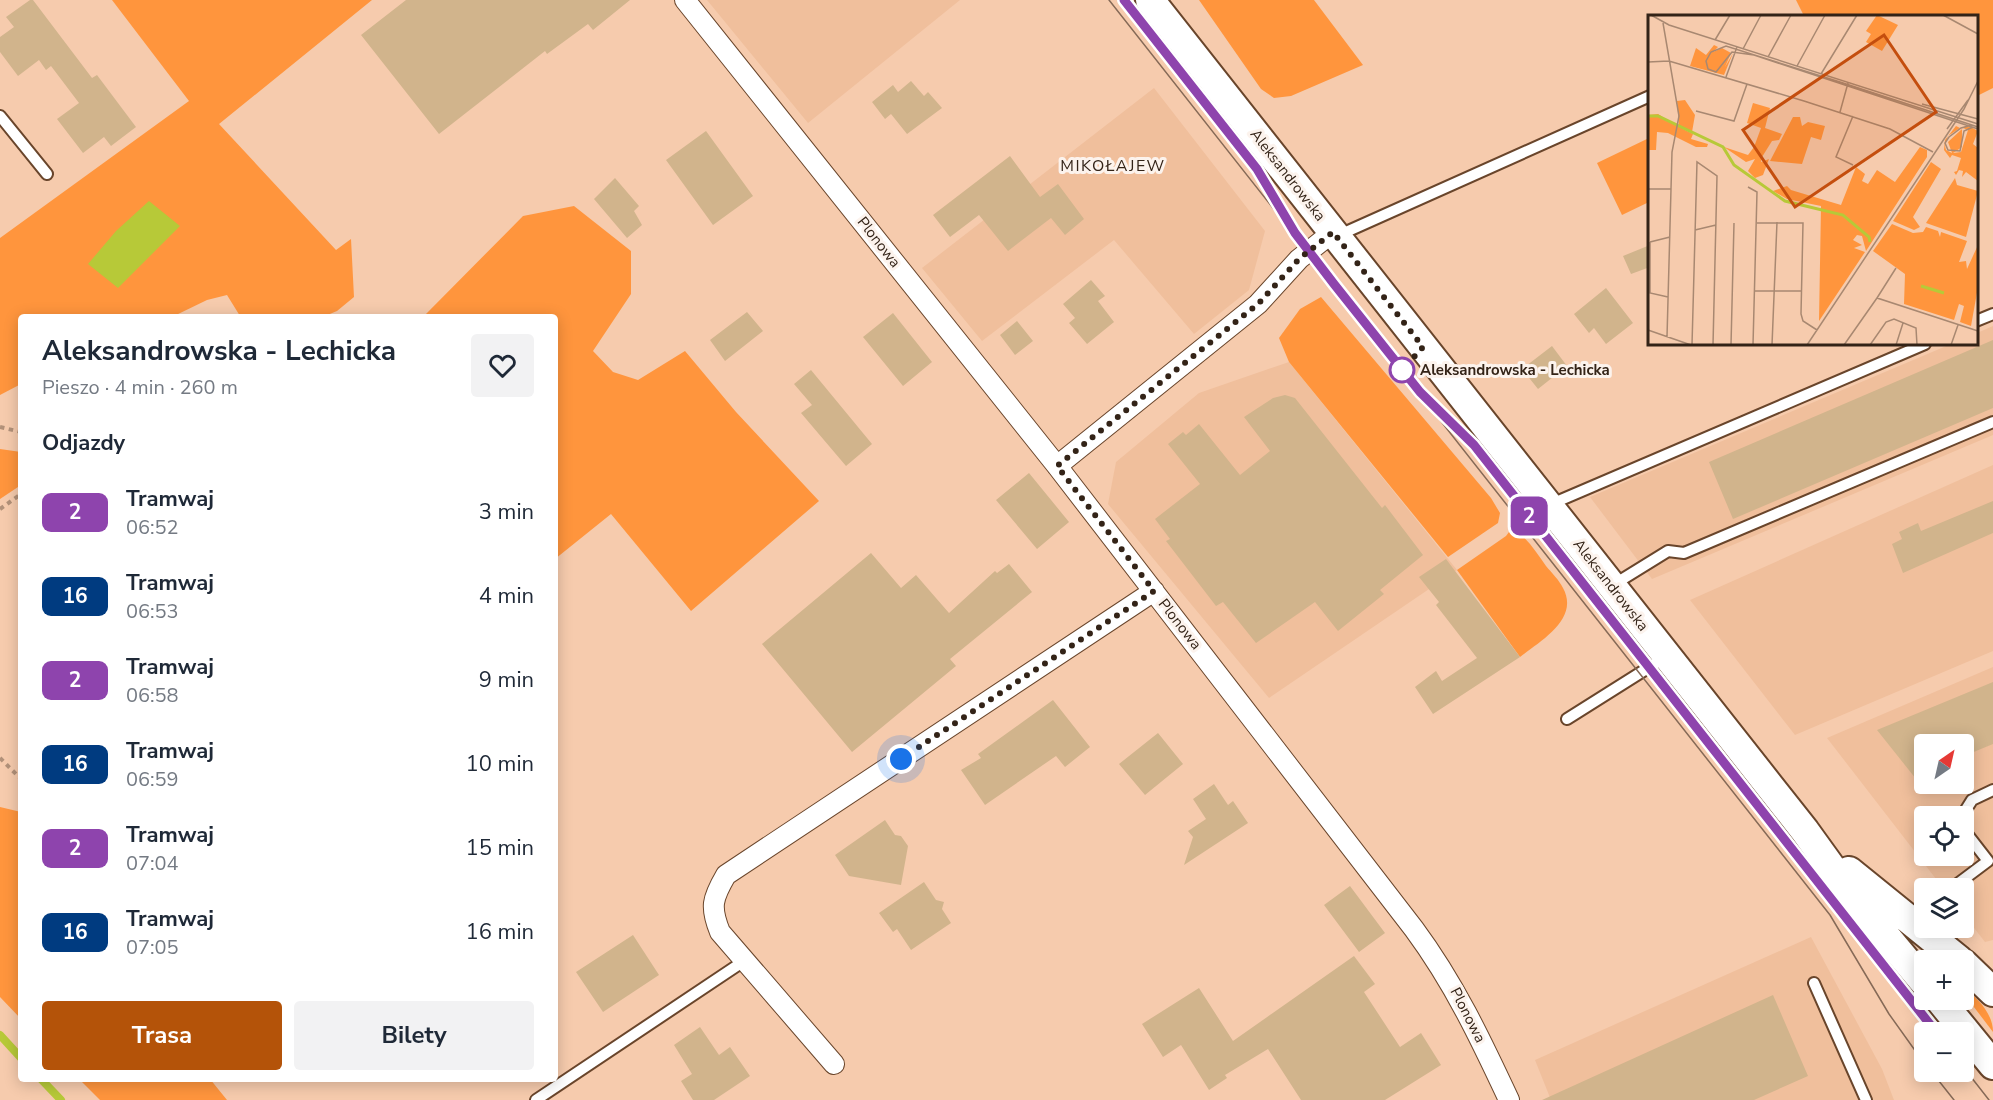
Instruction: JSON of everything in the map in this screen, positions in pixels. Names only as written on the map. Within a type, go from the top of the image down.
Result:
[{"type":"main road","name":"Aleksandrowska","points":[[1150,0],[1805,831],[1849,892],[1942,950]]},
{"type":"main road","name":"Aleksandrowska","points":[[1906,928],[1914,952]]},
{"type":"main road","points":[[1974,974],[1993,992]]},
{"type":"main road","points":[[1948,1010],[1993,1065]]},
{"type":"street","name":"Plonowa","points":[[685,0],[1057,466],[1433,954],[1469,1012],[1509,1100]]},
{"type":"street","points":[[1057,466],[1258,304],[1299,259],[1335,234]]},
{"type":"street","points":[[834,1064],[720,932],[712,913],[715,893],[726,875],[1154,591]]},
{"type":"lane","points":[[1335,234],[1648,97]]},
{"type":"lane","points":[[0,116],[46,174]]},
{"type":"lane","points":[[1978,321],[1993,314]]},
{"type":"lane","points":[[1548,505],[1922,345]]},
{"type":"lane","points":[[1612,586],[1668,551],[1684,553],[1993,422]]},
{"type":"lane","points":[[1567,719],[1667,656]]},
{"type":"lane","points":[[1968,806],[1972,800],[1993,790]]},
{"type":"lane","points":[[1965,878],[1988,861],[1974,843]]},
{"type":"lane","points":[[536,1100],[744,961]]},
{"type":"lane","points":[[1814,983],[1866,1100]]},
{"type":"path","points":[[0,427],[18,431]]},
{"type":"path","points":[[0,509],[18,496]]},
{"type":"path","points":[[0,758],[18,776]]},
{"type":"shaded area","points":[[112,0],[372,0],[219,124],[336,250],[351,239],[354,297],[330,314],[239,314],[227,295],[207,300],[178,314],[18,314],[18,386],[0,395],[0,238],[189,101]]},
{"type":"shaded area","points":[[707,0],[960,0],[808,123]]},
{"type":"shaded area","points":[[1199,0],[1314,0],[1363,65],[1291,96],[1274,98],[1261,89]]},
{"type":"shaded area","points":[[1796,0],[1993,0],[1993,88],[1978,96],[1978,15],[1804,15]]},
{"type":"shaded area","points":[[1154,88],[1265,231],[1249,290],[1194,334],[1114,240],[982,341],[922,268]]},
{"type":"shaded area","points":[[1648,138],[1648,202],[1622,215],[1597,163]]},
{"type":"shaded area","points":[[149,201],[180,226],[118,288],[88,264],[116,231]]},
{"type":"shaded area","points":[[574,206],[631,251],[631,294],[593,351],[613,372],[638,380],[685,351],[736,412],[819,501],[691,611],[611,514],[558,557],[558,314],[426,314],[523,216]]},
{"type":"shaded area","points":[[1321,297],[1491,498],[1500,513],[1498,523],[1448,557],[1289,362],[1279,338],[1300,309]]},
{"type":"shaded area","points":[[1993,326],[1993,435],[1652,579],[1590,497],[1949,345],[1978,345],[1978,333]]},
{"type":"shaded area","points":[[1289,362],[1457,570],[1269,698],[1108,504],[1116,462],[1199,393]]},
{"type":"shaded area","points":[[0,449],[18,452],[18,487],[0,499]]},
{"type":"shaded area","points":[[1993,465],[1993,651],[1795,735],[1690,600]]},
{"type":"shaded area","points":[[1512,528],[1535,550],[1563,588],[1567,599],[1566,610],[1555,628],[1520,657],[1457,570],[1506,536]]},
{"type":"shaded area","points":[[1993,667],[1993,940],[1985,942],[1974,928],[1974,878],[1935,878],[1926,866],[1974,866],[1974,806],[1914,806],[1914,850],[1827,738]]},
{"type":"shaded area","points":[[0,807],[18,811],[18,1016],[0,997]]},
{"type":"shaded area","points":[[1811,937],[1882,1069],[1894,1100],[1551,1100],[1535,1060]]},
{"type":"shaded area","points":[[1974,997],[1984,1007],[1993,1032],[1974,1007]]},
{"type":"shaded area","points":[[82,1082],[212,1082],[227,1100],[100,1100]]},
{"type":"building","points":[[33,0],[92,78],[97,75],[136,127],[111,146],[104,137],[83,153],[57,119],[79,103],[51,66],[46,70],[39,60],[18,76],[0,52],[0,37],[14,27],[6,17]]},
{"type":"building","points":[[406,0],[630,0],[593,30],[588,24],[547,54],[545,51],[439,134],[361,35]]},
{"type":"building","points":[[911,81],[924,96],[928,92],[942,108],[907,134],[891,114],[885,119],[872,102],[893,85],[898,92]]},
{"type":"building","points":[[706,131],[753,196],[713,225],[666,160]]},
{"type":"building","points":[[1010,156],[1040,197],[1058,184],[1084,219],[1065,235],[1051,218],[1008,251],[979,215],[950,237],[933,215]]},
{"type":"building","points":[[615,178],[639,206],[634,211],[642,225],[627,238],[594,199]]},
{"type":"building","points":[[1648,246],[1648,268],[1631,274],[1623,256]]},
{"type":"building","points":[[1091,280],[1105,296],[1098,301],[1114,322],[1087,344],[1069,323],[1075,318],[1063,304]]},
{"type":"building","points":[[1606,288],[1633,323],[1606,344],[1594,328],[1589,333],[1574,314]]},
{"type":"building","points":[[747,312],[763,331],[725,361],[710,340]]},
{"type":"building","points":[[893,313],[932,362],[903,386],[863,337]]},
{"type":"building","points":[[1017,321],[1033,341],[1015,355],[1000,335]]},
{"type":"building","points":[[1993,340],[1993,408],[1733,519],[1709,462]]},
{"type":"building","points":[[1552,346],[1567,366],[1538,389],[1522,369]]},
{"type":"building","points":[[811,370],[872,444],[846,466],[801,413],[812,405],[794,384]]},
{"type":"building","points":[[1285,395],[1295,398],[1382,508],[1385,505],[1423,555],[1380,590],[1384,594],[1338,631],[1315,602],[1256,643],[1223,602],[1216,606],[1166,541],[1170,539],[1155,519],[1200,484],[1168,444],[1183,432],[1186,435],[1199,424],[1240,475],[1270,451],[1244,417],[1273,398]]},
{"type":"building","points":[[1029,473],[1069,522],[1037,549],[996,500]]},
{"type":"building","points":[[1993,501],[1993,533],[1903,573],[1892,544],[1902,539],[1899,532],[1918,523],[1921,531]]},
{"type":"building","points":[[871,553],[901,588],[916,575],[949,613],[995,571],[997,573],[1009,564],[1032,592],[950,659],[956,666],[852,752],[762,644]]},
{"type":"building","points":[[1446,559],[1520,657],[1433,714],[1415,687],[1436,671],[1442,681],[1477,658],[1436,605],[1439,602],[1419,577]]},
{"type":"building","points":[[1993,682],[1993,744],[1974,752],[1974,734],[1914,734],[1914,776],[1877,730]]},
{"type":"building","points":[[1053,700],[1090,747],[1065,767],[1056,756],[985,805],[961,770],[981,758],[978,754]]},
{"type":"building","points":[[1158,733],[1183,764],[1145,795],[1119,764]]},
{"type":"building","points":[[1214,784],[1228,805],[1233,801],[1248,823],[1184,865],[1193,837],[1188,831],[1206,819],[1193,799]]},
{"type":"building","points":[[885,820],[895,835],[901,836],[908,846],[901,885],[849,876],[835,855]]},
{"type":"building","points":[[924,882],[936,900],[944,902],[942,909],[951,923],[911,950],[897,929],[893,932],[879,913]]},
{"type":"building","points":[[1350,886],[1385,933],[1359,952],[1324,905]]},
{"type":"building","points":[[633,935],[659,975],[603,1012],[576,972]]},
{"type":"building","points":[[1354,956],[1375,984],[1364,992],[1400,1047],[1421,1033],[1441,1065],[1385,1100],[1301,1100],[1268,1049],[1225,1075],[1227,1078],[1209,1090],[1181,1045],[1163,1057],[1142,1024],[1199,988],[1233,1041]]},
{"type":"building","points":[[1773,995],[1808,1076],[1754,1100],[1542,1100]]},
{"type":"building","points":[[700,1027],[719,1055],[730,1047],[750,1076],[714,1100],[693,1100],[681,1081],[692,1074],[674,1045]]},
{"type":"waterway","points":[[0,1035],[18,1055]]},
{"type":"waterway","points":[[44,1082],[61,1100]]},
{"type":"tram line","points":[[1109,0],[1830,915],[1889,1014],[1914,1049]]},
{"type":"tram line","points":[[1124,0],[1257,169],[1281,208]]},
{"type":"tram line","name":"2","points":[[1124,0],[1257,169],[1295,233],[1334,284],[1420,392],[1474,445],[1928,1022]]},
{"type":"tram line","points":[[1444,416],[1474,445],[1928,1022]]},
{"type":"tram line","points":[[1974,1081],[1989,1100]]},
{"type":"tram line","points":[[1940,1082],[1954,1100]]},
{"type":"place","name":"Aleksandrowska - Lechicka","points":[[1402,370]]},
{"type":"district","name":"MIKOŁAJEW","points":[[1113,165]]},
{"type":"route","points":[[901,759],[1154,591],[1057,466],[1258,304],[1299,259],[1333,232],[1423,347],[1402,370]]}]
